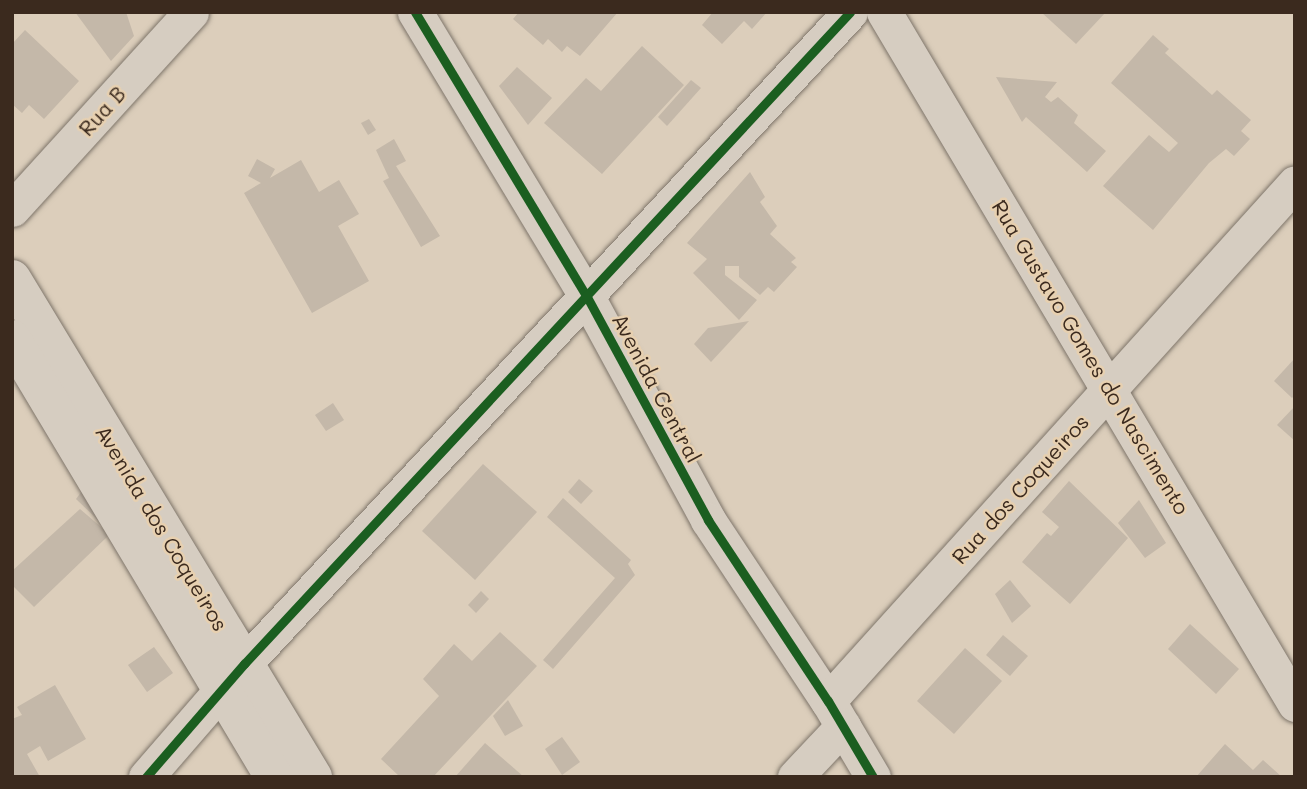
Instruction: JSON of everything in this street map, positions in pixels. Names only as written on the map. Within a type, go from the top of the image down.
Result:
[{"type":"main road","name":"Avenida dos Coqueiros","points":[[12,279],[232,677],[274,777]]},
{"type":"main road","name":"Avenida dos Coqueiros","points":[[12,339],[232,677],[313,777]]},
{"type":"street","name":"Rua B","points":[[12,209],[191,12]]},
{"type":"street","name":"Avenida Central","points":[[415,12],[586,295],[708,520],[836,713],[873,777]]},
{"type":"street","points":[[146,777],[232,677],[850,12]]},
{"type":"street","name":"Rua Gustavo Gomes do Nascimento","points":[[884,12],[1111,389],[1295,704]]},
{"type":"street","name":"Rua dos Coqueiros","points":[[795,777],[836,713],[1111,389],[1295,183]]},
{"type":"building","points":[[75,12],[126,12],[134,36],[111,61]]},
{"type":"building","points":[[519,12],[618,12],[580,56],[567,46],[562,52],[548,39],[543,45],[513,19]]},
{"type":"building","points":[[713,12],[767,12],[752,29],[744,21],[722,44],[702,25]]},
{"type":"building","points":[[1041,12],[1106,12],[1076,44]]},
{"type":"building","points":[[25,30],[79,81],[44,119],[29,105],[22,113],[12,104],[12,44]]},
{"type":"building","points":[[1153,35],[1169,49],[1165,53],[1212,95],[1217,90],[1251,120],[1241,131],[1250,139],[1234,156],[1226,149],[1209,163],[1153,230],[1103,186],[1149,135],[1169,152],[1178,143],[1111,83]]},
{"type":"building","points":[[642,46],[684,85],[602,174],[544,123],[586,78],[601,91]]},
{"type":"building","points":[[517,67],[552,98],[528,125],[499,86]]},
{"type":"building","points":[[996,77],[1057,82],[1045,97],[1051,102],[1058,97],[1078,115],[1074,123],[1106,151],[1087,172],[1026,117],[1022,122]]},
{"type":"building","points":[[691,80],[701,88],[667,126],[658,117]]},
{"type":"building","points":[[369,119],[376,130],[368,135],[361,123]]},
{"type":"building","points":[[394,139],[406,161],[396,166],[440,236],[421,247],[383,181],[389,178],[376,150]]},
{"type":"building","points":[[257,159],[275,169],[270,178],[301,160],[319,192],[339,180],[359,214],[338,226],[369,281],[312,313],[244,193],[261,183],[248,176]]},
{"type":"building","points":[[750,172],[765,197],[760,202],[777,226],[770,234],[796,258],[791,262],[797,267],[774,292],[768,287],[760,295],[739,277],[739,266],[725,266],[725,275],[757,300],[739,320],[693,273],[707,259],[687,243]]},
{"type":"building","points":[[749,321],[711,362],[694,344],[708,328]]},
{"type":"building","points":[[1295,358],[1295,395],[1292,398],[1274,381]]},
{"type":"building","points":[[333,403],[344,420],[326,431],[315,415]]},
{"type":"building","points":[[1295,406],[1295,441],[1277,425]]},
{"type":"building","points":[[483,464],[537,512],[475,580],[422,531]]},
{"type":"building","points":[[579,479],[593,491],[581,504],[568,492]]},
{"type":"building","points":[[1069,481],[1128,538],[1070,604],[1022,562],[1047,533],[1051,536],[1059,527],[1042,512]]},
{"type":"building","points":[[82,491],[100,522],[76,499]]},
{"type":"building","points":[[563,498],[631,560],[628,564],[635,575],[553,669],[543,660],[615,578],[547,517]]},
{"type":"building","points":[[1139,500],[1166,543],[1145,558],[1118,523]]},
{"type":"building","points":[[80,509],[108,533],[107,537],[34,607],[12,585],[12,571]]},
{"type":"building","points":[[1010,580],[1031,606],[1012,623],[995,594]]},
{"type":"building","points":[[481,591],[489,599],[476,613],[468,605]]},
{"type":"building","points":[[1190,624],[1239,669],[1216,694],[1168,649]]},
{"type":"building","points":[[500,632],[537,666],[433,777],[400,777],[381,759],[439,696],[423,679],[454,644],[472,661]]},
{"type":"building","points":[[1003,635],[1028,656],[1010,676],[986,655]]},
{"type":"building","points":[[154,647],[173,673],[147,692],[128,665]]},
{"type":"building","points":[[965,648],[1002,681],[954,734],[917,701]]},
{"type":"building","points":[[55,685],[86,739],[48,761],[40,746],[27,754],[40,777],[12,777],[12,719],[22,715],[17,707]]},
{"type":"building","points":[[508,700],[523,726],[505,736],[493,716]]},
{"type":"building","points":[[562,737],[580,762],[562,775],[545,749]]},
{"type":"building","points":[[485,743],[524,777],[455,777]]},
{"type":"building","points":[[1225,744],[1253,770],[1263,760],[1282,777],[1196,777]]},
{"type":"cycle path","points":[[415,12],[586,295],[708,520],[828,701],[873,777]]},
{"type":"cycle path","points":[[146,777],[244,664],[850,12]]}]
